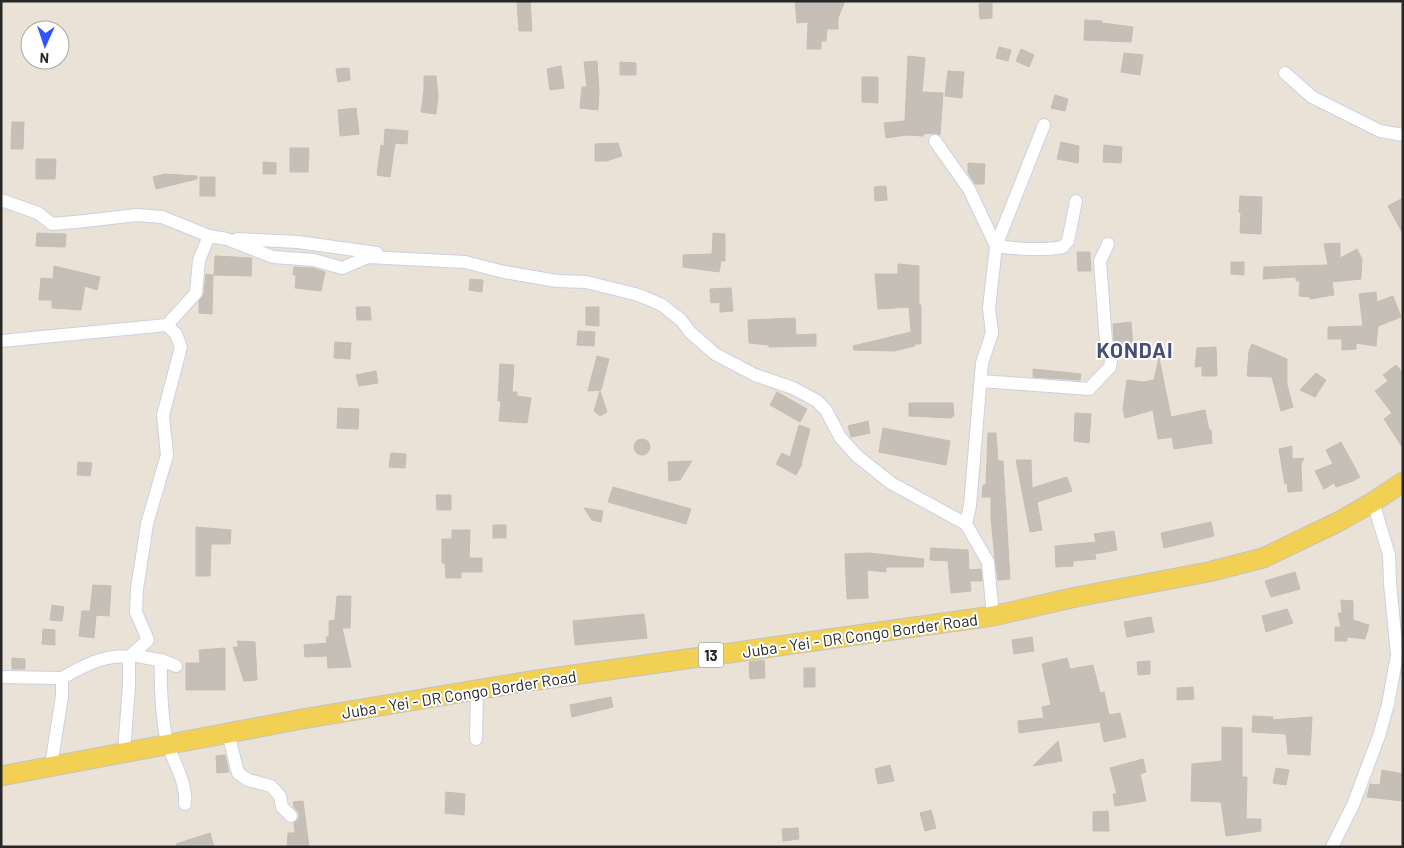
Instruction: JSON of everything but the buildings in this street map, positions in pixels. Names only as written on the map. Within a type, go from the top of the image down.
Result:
[{"type":"main road","name":"Juba - Yei - DR Congo Border Road","points":[[1,776],[228,733],[477,690],[993,616],[1076,597],[1208,572],[1263,558],[1338,522],[1403,482]]},
{"type":"street","points":[[1285,73],[1312,97],[1380,131],[1403,136]]},
{"type":"street","points":[[966,524],[970,506],[982,364],[992,333],[989,308],[996,246],[1044,125]]},
{"type":"street","points":[[935,141],[969,189],[996,246]]},
{"type":"street","points":[[1,200],[38,213],[52,224],[137,215],[162,218],[209,236],[332,246],[413,260]]},
{"type":"street","points":[[996,246],[1022,249],[1063,247],[1068,241],[1076,201]]},
{"type":"street","points":[[1,340],[167,325],[196,293],[199,260],[209,236]]},
{"type":"street","points":[[228,239],[273,257],[314,260],[342,268],[368,257],[465,262],[556,282],[586,282],[635,294],[662,305],[681,320],[690,332],[715,354],[755,375],[793,388],[817,401],[826,410],[840,437],[857,456],[891,482],[966,524],[988,562],[993,616]]},
{"type":"street","points":[[981,381],[1089,389],[1110,367],[1112,354],[1106,342],[1100,262],[1108,244]]},
{"type":"street","points":[[124,752],[130,684],[130,656],[148,640],[136,612],[137,589],[147,524],[167,455],[163,415],[181,347],[176,334],[167,325]]},
{"type":"street","points":[[1332,847],[1353,806],[1379,736],[1388,704],[1397,656],[1389,555],[1373,502]]},
{"type":"street","points":[[1,677],[62,678],[88,664],[117,655],[161,660],[176,666]]},
{"type":"street","points":[[161,660],[162,700],[168,744],[186,794],[185,804]]},
{"type":"street","points":[[51,766],[62,696],[62,678]]},
{"type":"street","points":[[476,739],[477,690]]},
{"type":"street","points":[[228,733],[238,773],[248,780],[271,786],[280,796],[282,807],[290,816]]},
{"type":"district","name":"KONDAI","points":[[1135,349]]}]
